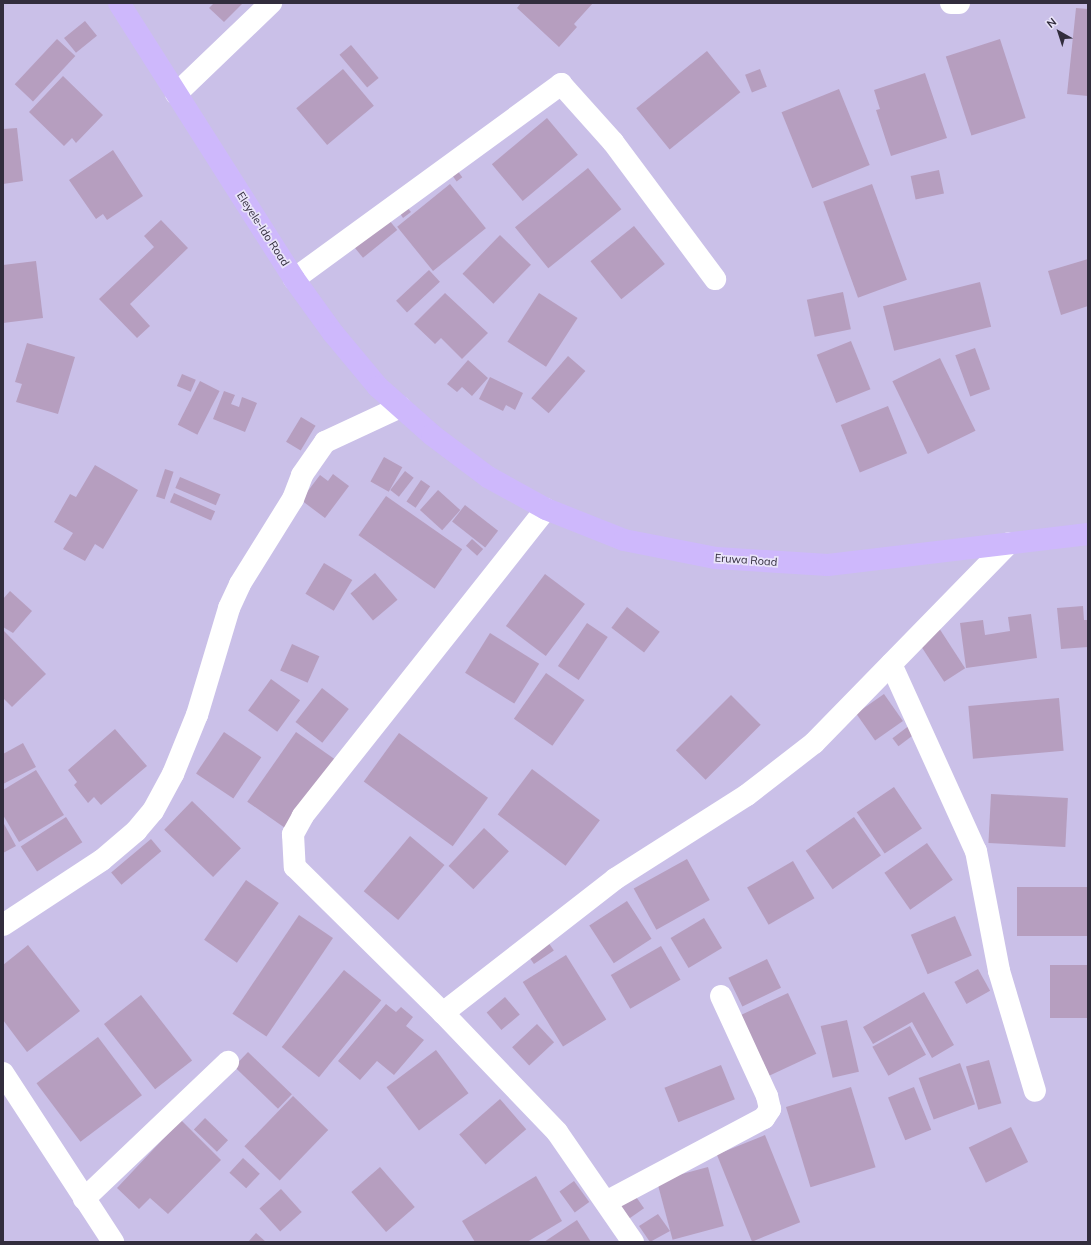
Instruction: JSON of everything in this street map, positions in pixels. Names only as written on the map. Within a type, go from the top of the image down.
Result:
[{"type":"main road","name":"Eleyele-Ido Road","points":[[120,3],[294,279],[333,333],[373,381],[432,435]]},
{"type":"main road","name":"Eruwa Road","points":[[432,435],[488,477],[546,508],[624,540],[716,558],[828,565],[1088,534]]},
{"type":"street","points":[[176,94],[271,3]]},
{"type":"street","points":[[951,3],[959,3]]},
{"type":"street","points":[[294,279],[561,84],[613,142],[715,279]]},
{"type":"street","points":[[3,925],[102,860],[136,831],[153,811],[173,774],[197,715],[229,608],[240,584],[293,498],[302,475],[325,442],[400,407]]},
{"type":"street","points":[[546,508],[303,816],[293,834],[295,867],[443,1013],[557,1132],[633,1242]]},
{"type":"street","points":[[443,1013],[615,879],[747,795],[808,748],[1009,543]]},
{"type":"street","points":[[891,664],[976,851],[999,972],[1035,1091]]},
{"type":"street","points":[[606,1202],[764,1118],[770,1109],[767,1096],[721,996]]},
{"type":"street","points":[[84,1199],[228,1062]]},
{"type":"street","points":[[3,1073],[84,1199],[109,1241]]},
{"type":"building","points":[[214,3],[243,3],[224,22],[209,8]]},
{"type":"building","points":[[521,3],[593,3],[574,24],[577,27],[559,47],[517,8]]},
{"type":"building","points":[[1076,8],[1088,9],[1088,96],[1067,94]]},
{"type":"building","points":[[85,21],[97,36],[76,53],[64,38]]},
{"type":"building","points":[[57,39],[75,56],[33,101],[15,84]]},
{"type":"building","points":[[1000,39],[1026,118],[971,136],[946,57]]},
{"type":"building","points":[[351,45],[379,78],[367,88],[340,55]]},
{"type":"building","points":[[707,51],[740,92],[670,149],[636,108]]},
{"type":"building","points":[[343,69],[374,106],[327,145],[296,108]]},
{"type":"building","points":[[760,69],[767,87],[752,92],[745,75]]},
{"type":"building","points":[[925,73],[947,138],[891,156],[876,110],[880,109],[874,90]]},
{"type":"building","points":[[63,76],[103,115],[76,143],[72,138],[64,146],[29,112]]},
{"type":"building","points":[[839,89],[870,165],[812,188],[782,112]]},
{"type":"building","points":[[547,118],[578,155],[523,201],[492,164]]},
{"type":"building","points":[[17,128],[23,181],[3,184],[3,129]]},
{"type":"building","points":[[113,150],[143,196],[107,220],[103,214],[96,219],[69,180]]},
{"type":"building","points":[[588,168],[621,209],[548,268],[515,227]]},
{"type":"building","points":[[457,170],[462,177],[457,181],[451,174]]},
{"type":"building","points":[[939,170],[944,193],[916,200],[911,176]]},
{"type":"building","points":[[450,184],[486,228],[433,271],[397,227]]},
{"type":"building","points":[[872,184],[907,280],[858,298],[823,202]]},
{"type":"building","points":[[406,206],[411,212],[403,218],[399,212]]},
{"type":"building","points":[[161,220],[188,248],[130,304],[150,326],[137,338],[99,299],[154,247],[144,236]]},
{"type":"building","points":[[389,220],[397,230],[363,258],[355,248]]},
{"type":"building","points":[[634,226],[665,264],[621,299],[590,261]]},
{"type":"building","points":[[500,235],[531,265],[493,304],[462,274]]},
{"type":"building","points":[[1088,259],[1088,306],[1061,315],[1048,271]]},
{"type":"building","points":[[36,261],[43,318],[3,323],[3,265]]},
{"type":"building","points":[[429,270],[440,282],[407,312],[396,301]]},
{"type":"building","points":[[980,282],[991,327],[894,351],[883,306]]},
{"type":"building","points":[[843,292],[851,329],[815,337],[807,300]]},
{"type":"building","points":[[445,293],[488,333],[462,359],[441,338],[435,344],[414,324]]},
{"type":"building","points":[[539,293],[578,318],[546,367],[507,342]]},
{"type":"building","points":[[851,341],[870,389],[836,403],[817,355]]},
{"type":"building","points":[[27,343],[75,357],[58,414],[16,402],[22,384],[15,382]]},
{"type":"building","points":[[975,348],[990,389],[970,397],[955,355]]},
{"type":"building","points":[[568,356],[585,371],[549,413],[531,398]]},
{"type":"building","points":[[940,358],[976,431],[928,454],[892,381]]},
{"type":"building","points":[[468,360],[488,378],[472,396],[462,387],[457,392],[447,384]]},
{"type":"building","points":[[182,374],[196,380],[191,392],[177,386]]},
{"type":"building","points":[[490,377],[523,393],[515,410],[506,405],[503,411],[479,399]]},
{"type":"building","points":[[200,381],[220,391],[197,435],[178,425]]},
{"type":"building","points":[[224,391],[235,395],[231,404],[239,407],[242,397],[257,403],[245,432],[213,419]]},
{"type":"building","points":[[888,406],[907,453],[860,472],[841,425]]},
{"type":"building","points":[[301,417],[316,426],[301,451],[286,442]]},
{"type":"building","points":[[384,457],[402,467],[389,492],[370,481]]},
{"type":"building","points":[[95,465],[138,490],[103,549],[95,544],[85,561],[63,549],[73,533],[54,522],[70,494],[76,497]]},
{"type":"building","points":[[165,469],[174,472],[165,499],[156,497]]},
{"type":"building","points":[[405,471],[414,478],[399,497],[390,490]]},
{"type":"building","points":[[333,474],[349,486],[325,518],[301,500],[320,475],[328,481]]},
{"type":"building","points":[[180,477],[221,494],[216,505],[175,488]]},
{"type":"building","points":[[421,480],[430,486],[416,508],[406,502]]},
{"type":"building","points":[[438,490],[460,510],[442,530],[420,510]]},
{"type":"building","points":[[174,493],[215,511],[211,520],[170,502]]},
{"type":"building","points":[[386,496],[462,549],[435,589],[358,535]]},
{"type":"building","points":[[465,505],[498,531],[485,547],[452,522]]},
{"type":"building","points":[[472,539],[483,549],[477,556],[466,546]]},
{"type":"building","points":[[324,563],[352,580],[334,611],[305,594]]},
{"type":"building","points":[[375,573],[397,600],[373,620],[350,594]]},
{"type":"building","points":[[545,574],[585,604],[546,656],[506,626]]},
{"type":"building","points":[[10,591],[32,611],[13,633],[3,627],[3,599]]},
{"type":"building","points":[[1083,606],[1084,620],[1088,620],[1088,647],[1061,649],[1057,608]]},
{"type":"building","points":[[627,607],[660,632],[644,652],[611,628]]},
{"type":"building","points":[[1031,614],[1037,658],[966,668],[960,623],[983,620],[985,635],[1010,631],[1008,617]]},
{"type":"building","points":[[587,623],[608,637],[579,680],[558,666]]},
{"type":"building","points":[[939,628],[965,668],[944,682],[918,642]]},
{"type":"building","points":[[4,631],[46,674],[12,707],[3,698]]},
{"type":"building","points":[[490,633],[539,664],[514,704],[465,673]]},
{"type":"building","points":[[292,644],[319,656],[308,683],[280,670]]},
{"type":"building","points":[[546,673],[585,700],[552,746],[514,719]]},
{"type":"building","points":[[271,679],[300,700],[277,732],[248,711]]},
{"type":"building","points":[[322,688],[349,709],[322,743],[296,722]]},
{"type":"building","points":[[884,694],[903,721],[875,741],[856,714]]},
{"type":"building","points":[[731,695],[761,725],[706,780],[676,750]]},
{"type":"building","points":[[1059,698],[1064,751],[973,759],[968,706]]},
{"type":"building","points":[[910,725],[916,733],[898,746],[892,738]]},
{"type":"building","points":[[115,729],[147,766],[101,805],[94,797],[88,803],[74,785],[77,782],[68,770]]},
{"type":"building","points":[[224,732],[261,757],[233,799],[196,773]]},
{"type":"building","points":[[296,732],[335,759],[286,829],[247,802]]},
{"type":"building","points":[[399,733],[488,798],[453,846],[364,782]]},
{"type":"building","points":[[23,743],[36,767],[3,784],[3,754]]},
{"type":"building","points":[[532,769],[600,820],[566,866],[498,815]]},
{"type":"building","points":[[36,770],[64,815],[19,842],[3,815],[3,790]]},
{"type":"building","points":[[894,787],[922,828],[885,854],[857,812]]},
{"type":"building","points":[[991,794],[1068,798],[1065,847],[988,843]]},
{"type":"building","points":[[192,801],[241,848],[213,877],[164,830]]},
{"type":"building","points":[[66,817],[82,842],[37,872],[21,846]]},
{"type":"building","points":[[854,817],[881,856],[833,889],[806,851]]},
{"type":"building","points":[[3,822],[16,846],[3,853]]},
{"type":"building","points":[[484,828],[509,851],[473,889],[449,866]]},
{"type":"building","points":[[410,836],[444,865],[398,920],[364,891]]},
{"type":"building","points":[[151,839],[161,851],[121,885],[111,872]]},
{"type":"building","points":[[927,843],[953,880],[910,910],[884,873]]},
{"type":"building","points":[[687,859],[710,900],[656,930],[634,889]]},
{"type":"building","points":[[793,861],[814,898],[769,925],[747,888]]},
{"type":"building","points":[[246,880],[279,903],[237,963],[204,940]]},
{"type":"building","points":[[1017,887],[1088,887],[1088,936],[1017,936]]},
{"type":"building","points":[[627,901],[652,939],[614,963],[589,926]]},
{"type":"building","points":[[299,915],[333,938],[266,1037],[232,1014]]},
{"type":"building","points":[[955,916],[972,956],[928,974],[911,935]]},
{"type":"building","points":[[704,918],[722,948],[689,968],[671,938]]},
{"type":"building","points":[[546,939],[554,951],[534,964],[526,952]]},
{"type":"building","points":[[28,945],[80,1011],[27,1052],[3,1020],[3,965]]},
{"type":"building","points":[[661,946],[680,980],[630,1009],[611,975]]},
{"type":"building","points":[[566,955],[606,1019],[563,1046],[523,982]]},
{"type":"building","points":[[767,959],[781,988],[742,1007],[728,978]]},
{"type":"building","points":[[1050,965],[1088,965],[1088,1018],[1050,1018]]},
{"type":"building","points":[[978,969],[990,991],[967,1004],[954,982]]},
{"type":"building","points":[[344,970],[381,1000],[319,1077],[282,1047]]},
{"type":"building","points":[[924,992],[954,1045],[932,1058],[912,1022],[873,1044],[863,1027]]},
{"type":"building","points":[[788,993],[816,1054],[769,1076],[741,1015]]},
{"type":"building","points":[[141,995],[192,1060],[155,1089],[104,1024]]},
{"type":"building","points":[[505,997],[520,1015],[501,1030],[487,1012]]},
{"type":"building","points":[[386,1004],[396,1012],[401,1007],[413,1017],[406,1026],[424,1040],[394,1075],[377,1061],[360,1080],[338,1061]]},
{"type":"building","points":[[847,1020],[859,1072],[833,1078],[821,1026]]},
{"type":"building","points":[[537,1024],[554,1042],[529,1065],[512,1047]]},
{"type":"building","points":[[910,1026],[926,1055],[888,1076],[872,1047]]},
{"type":"building","points":[[98,1037],[142,1095],[80,1142],[37,1083]]},
{"type":"building","points":[[436,1050],[468,1093],[419,1130],[386,1087]]},
{"type":"building","points":[[248,1052],[292,1094],[278,1109],[234,1066]]},
{"type":"building","points":[[989,1060],[1001,1103],[978,1110],[966,1067]]},
{"type":"building","points":[[960,1063],[975,1104],[934,1119],[919,1078]]},
{"type":"building","points":[[721,1065],[735,1099],[678,1122],[664,1088]]},
{"type":"building","points":[[851,1087],[876,1167],[811,1187],[786,1107]]},
{"type":"building","points":[[914,1087],[931,1130],[905,1140],[888,1097]]},
{"type":"building","points":[[293,1096],[328,1130],[280,1180],[244,1146]]},
{"type":"building","points":[[500,1099],[526,1129],[485,1165],[459,1134]]},
{"type":"building","points":[[205,1118],[228,1140],[217,1152],[194,1130]]},
{"type":"building","points":[[181,1120],[221,1160],[168,1214],[150,1198],[139,1209],[117,1188]]},
{"type":"building","points":[[1011,1127],[1028,1162],[986,1183],[969,1148]]},
{"type":"building","points":[[765,1135],[800,1222],[752,1242],[717,1154]]},
{"type":"building","points":[[243,1158],[260,1174],[246,1188],[229,1173]]},
{"type":"building","points":[[380,1167],[415,1207],[386,1232],[351,1192]]},
{"type":"building","points":[[708,1167],[724,1226],[673,1240],[657,1181]]},
{"type":"building","points":[[536,1176],[562,1221],[527,1242],[475,1242],[462,1221]]},
{"type":"building","points":[[574,1181],[589,1202],[575,1213],[559,1192]]},
{"type":"building","points":[[281,1189],[302,1212],[280,1231],[259,1208]]},
{"type":"building","points":[[632,1191],[644,1208],[629,1219],[617,1201]]},
{"type":"building","points":[[658,1214],[670,1231],[650,1242],[639,1226]]},
{"type":"building","points":[[577,1220],[591,1242],[544,1242]]},
{"type":"building","points":[[256,1233],[266,1242],[248,1242]]}]
